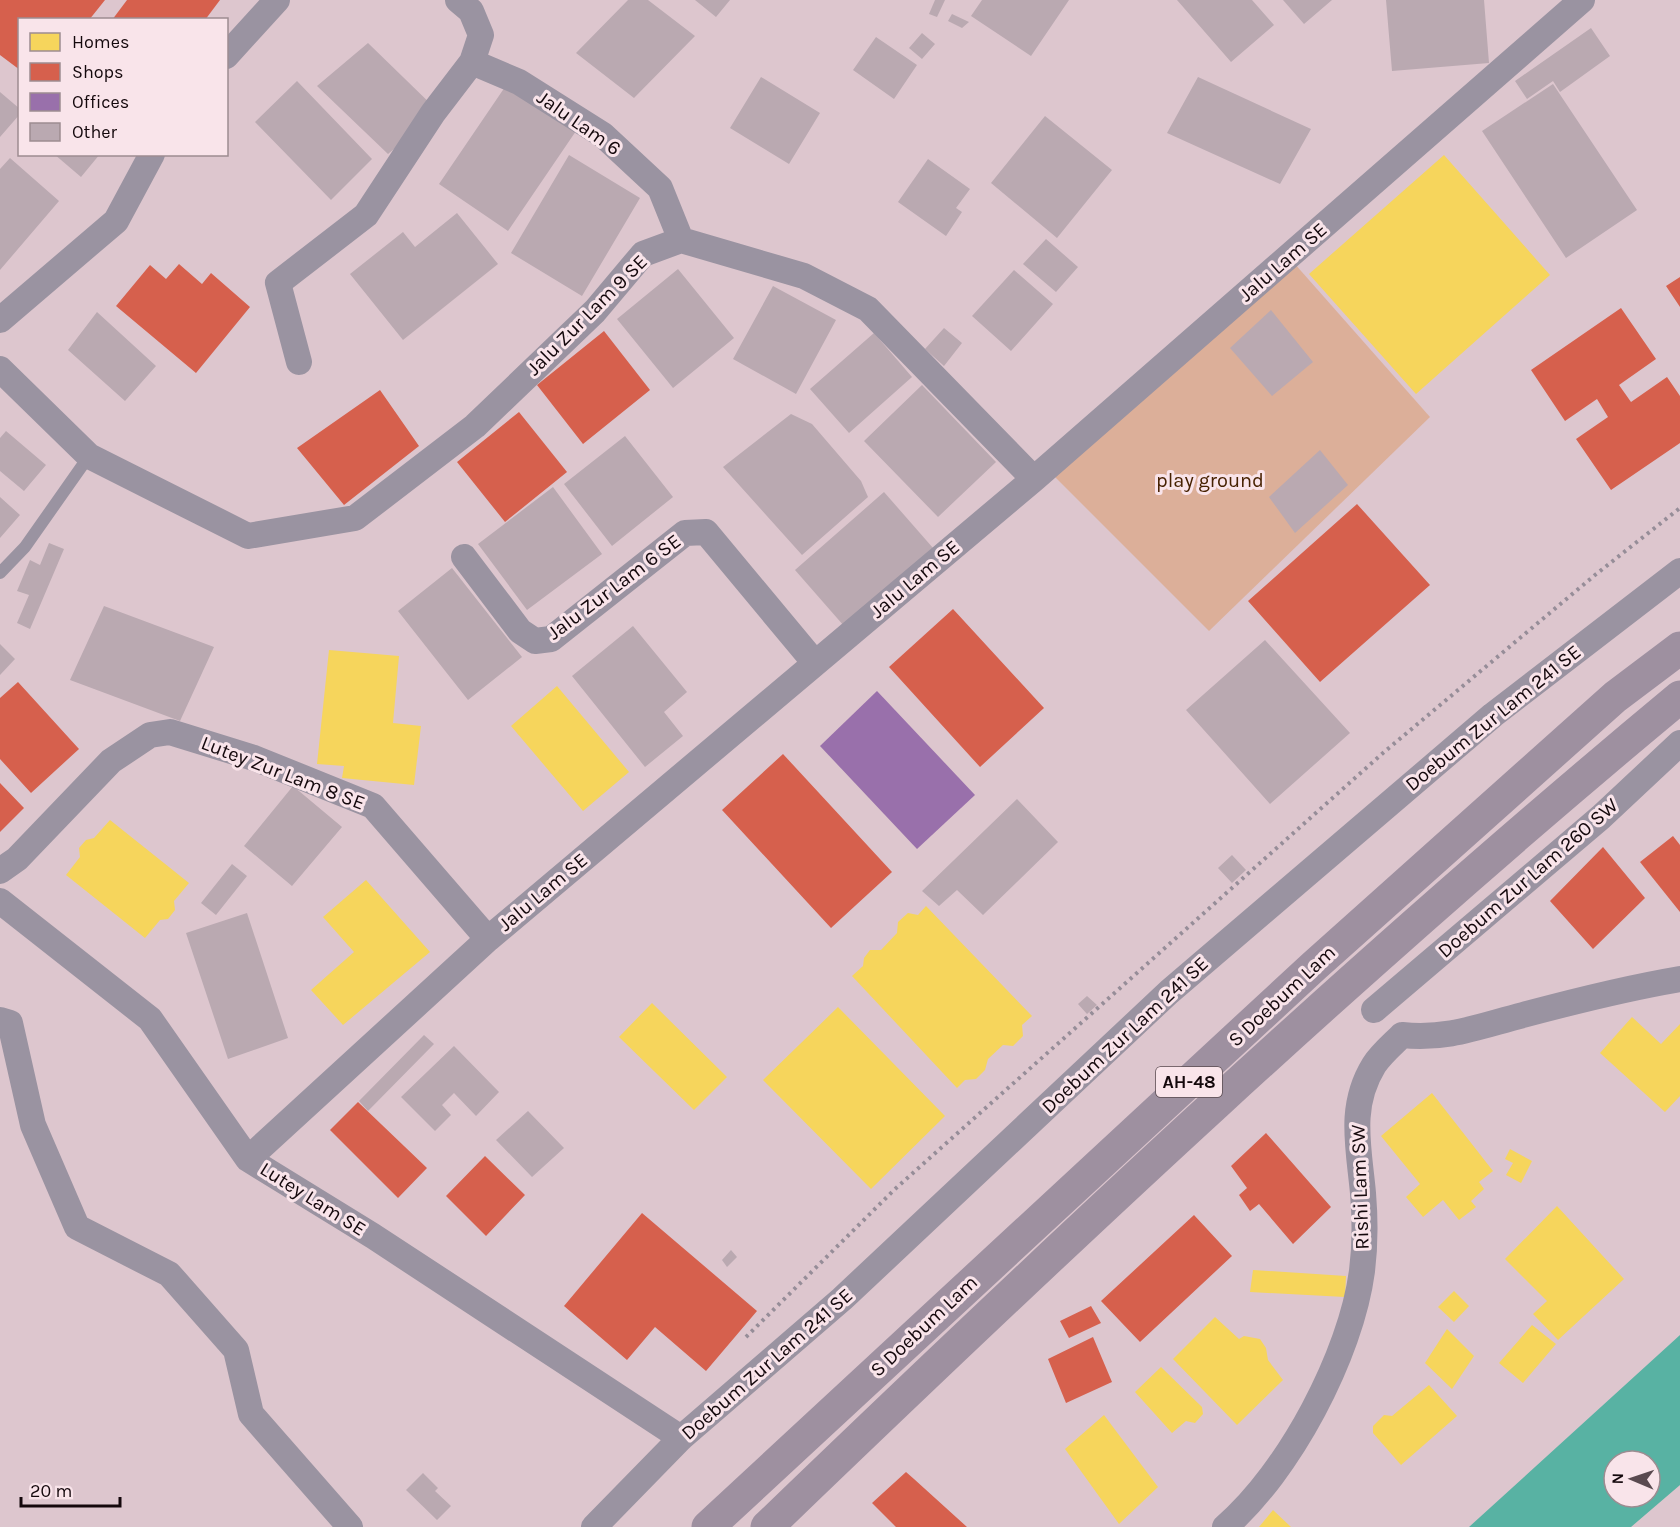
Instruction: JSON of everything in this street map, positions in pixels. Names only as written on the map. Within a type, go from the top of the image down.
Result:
[{"type":"highway","name":"S Doebum Lam","points":[[708,1527],[1314,966],[1615,697],[1680,648]]},
{"type":"highway","name":"S Doebum Lam","points":[[767,1527],[1034,1272],[1335,996],[1680,697]]},
{"type":"street","points":[[228,54],[277,0]]},
{"type":"street","points":[[299,362],[278,283],[366,215],[433,113],[472,62],[481,34],[471,11],[458,0]]},
{"type":"street","name":"Jalu Lam SE","points":[[248,1159],[488,939],[1034,479],[1582,0]]},
{"type":"street","name":"Jalu Lam 6","points":[[472,62],[519,82],[603,135],[660,188],[681,240]]},
{"type":"street","points":[[0,320],[116,221],[151,156]]},
{"type":"street","points":[[681,240],[804,276],[868,309],[1034,479]]},
{"type":"street","name":"Jalu Zur Lam 9 SE","points":[[0,369],[89,456],[248,536],[355,518],[475,426],[595,312],[643,254],[681,240]]},
{"type":"street","name":"Jalu Zur Lam 6 SE","points":[[464,557],[520,631],[535,641],[551,639],[684,534],[706,532],[815,663]]},
{"type":"street","name":"Doebum Zur Lam 241 SE","points":[[594,1527],[681,1438],[851,1291],[1169,992],[1493,715],[1680,571]]},
{"type":"street","name":"Lutey Zur Lam 8 SE","points":[[0,871],[17,859],[111,761],[150,735],[170,732],[254,758],[373,806],[488,939]]},
{"type":"street","name":"Doebum Zur Lam 260 SW","points":[[1374,1010],[1601,817],[1680,743]]},
{"type":"street","name":"Lutey Lam SE","points":[[0,901],[150,1019],[248,1159],[373,1236],[681,1438]]},
{"type":"street","points":[[1335,996],[1357,1000],[1374,1010],[1402,1035],[1446,1036],[1591,999],[1620,989],[1680,979]]},
{"type":"street","points":[[0,1020],[10,1023],[33,1125],[77,1227],[169,1274],[236,1350],[251,1414],[350,1527]]},
{"type":"street","name":"Rishi Lam SW","points":[[1225,1527],[1248,1507],[1303,1431],[1342,1346],[1362,1271],[1363,1195],[1355,1126],[1363,1089],[1374,1064],[1402,1035]]},
{"type":"lane","points":[[0,573],[25,547],[89,456]]},
{"type":"path","points":[[746,1337],[894,1190],[1383,753],[1595,575],[1680,508]]},
{"type":"green space","name":"play ground","points":[[1294,263],[1430,417],[1209,631],[1054,476]]},
{"type":"shaded area","points":[[1680,1335],[1680,1485],[1662,1500],[1662,1449],[1602,1449],[1602,1509],[1652,1509],[1631,1527],[1469,1527]]},
{"type":"building: Homes","points":[[1444,155],[1550,275],[1416,394],[1309,274]]},
{"type":"building: Homes","points":[[329,650],[399,656],[393,723],[421,726],[414,785],[342,778],[344,766],[317,764]]},
{"type":"building: Homes","points":[[557,686],[629,772],[583,811],[511,726]]},
{"type":"building: Homes","points":[[110,820],[189,883],[174,901],[175,910],[168,919],[160,920],[145,938],[66,875],[80,857],[79,848],[86,840],[94,838]]},
{"type":"building: Homes","points":[[366,880],[430,952],[343,1025],[311,990],[354,952],[323,917]]},
{"type":"building: Homes","points":[[926,906],[1032,1016],[1022,1025],[1023,1036],[1013,1046],[1003,1045],[988,1059],[985,1070],[976,1079],[965,1080],[957,1088],[852,976],[863,966],[864,958],[870,950],[881,950],[897,933],[898,922],[908,913],[918,915]]},
{"type":"building: Homes","points":[[652,1003],[727,1077],[694,1110],[619,1037]]},
{"type":"building: Homes","points":[[838,1007],[945,1116],[871,1189],[763,1080]]},
{"type":"building: Homes","points":[[1632,1017],[1661,1044],[1680,1024],[1680,1096],[1665,1112],[1600,1053]]},
{"type":"building: Homes","points":[[1432,1093],[1493,1171],[1479,1182],[1484,1189],[1471,1201],[1476,1207],[1459,1220],[1443,1200],[1423,1217],[1406,1197],[1420,1184],[1381,1136]]},
{"type":"building: Homes","points":[[1510,1149],[1532,1161],[1521,1183],[1506,1175],[1513,1163],[1505,1159]]},
{"type":"building: Homes","points":[[1557,1206],[1624,1279],[1558,1340],[1533,1314],[1547,1301],[1505,1259]]},
{"type":"building: Homes","points":[[1253,1270],[1346,1276],[1345,1297],[1250,1292]]},
{"type":"building: Homes","points":[[1454,1291],[1469,1306],[1454,1322],[1438,1307]]},
{"type":"building: Homes","points":[[1215,1317],[1239,1339],[1244,1336],[1260,1339],[1266,1348],[1268,1360],[1283,1380],[1237,1425],[1173,1359]]},
{"type":"building: Homes","points":[[1532,1325],[1556,1344],[1523,1383],[1499,1363]]},
{"type":"building: Homes","points":[[1447,1329],[1474,1356],[1452,1389],[1425,1363]]},
{"type":"building: Homes","points":[[1161,1367],[1202,1407],[1203,1414],[1195,1423],[1186,1421],[1172,1433],[1135,1392]]},
{"type":"building: Homes","points":[[1429,1385],[1457,1416],[1401,1465],[1373,1433],[1373,1426],[1384,1415],[1392,1416]]},
{"type":"building: Homes","points":[[1104,1415],[1158,1487],[1119,1524],[1065,1449]]},
{"type":"building: Homes","points":[[1273,1510],[1291,1527],[1259,1527]]},
{"type":"building: Shops","points":[[0,0],[105,0],[91,18],[18,18],[18,68],[0,55]]},
{"type":"building: Shops","points":[[127,0],[220,0],[206,18],[114,18]]},
{"type":"building: Shops","points":[[179,264],[202,284],[211,273],[250,307],[196,373],[116,306],[150,265],[166,279]]},
{"type":"building: Shops","points":[[1680,277],[1680,307],[1666,286]]},
{"type":"building: Shops","points":[[1621,308],[1656,359],[1619,385],[1631,402],[1667,377],[1680,396],[1680,443],[1611,490],[1576,439],[1608,417],[1597,399],[1565,421],[1531,370]]},
{"type":"building: Shops","points":[[604,331],[650,390],[583,444],[537,385]]},
{"type":"building: Shops","points":[[380,390],[419,446],[344,505],[297,448]]},
{"type":"building: Shops","points":[[519,412],[567,472],[505,522],[457,462]]},
{"type":"building: Shops","points":[[1357,504],[1430,585],[1320,682],[1248,601]]},
{"type":"building: Shops","points":[[953,609],[1044,708],[980,767],[889,667]]},
{"type":"building: Shops","points":[[18,682],[79,749],[31,793],[0,759],[0,698]]},
{"type":"building: Shops","points":[[783,754],[892,872],[831,928],[722,810]]},
{"type":"building: Shops","points":[[0,783],[24,808],[0,832]]},
{"type":"building: Shops","points":[[1673,836],[1680,845],[1680,912],[1640,862]]},
{"type":"building: Shops","points":[[1603,847],[1645,898],[1593,949],[1550,901]]},
{"type":"building: Shops","points":[[358,1102],[427,1168],[398,1198],[330,1130]]},
{"type":"building: Shops","points":[[1266,1133],[1331,1207],[1293,1244],[1259,1204],[1250,1211],[1239,1195],[1247,1188],[1231,1166]]},
{"type":"building: Shops","points":[[485,1156],[525,1195],[486,1236],[446,1196]]},
{"type":"building: Shops","points":[[642,1213],[757,1311],[706,1371],[655,1327],[627,1360],[564,1306]]},
{"type":"building: Shops","points":[[1194,1215],[1232,1256],[1140,1342],[1101,1301]]},
{"type":"building: Shops","points":[[1091,1306],[1101,1323],[1069,1338],[1060,1321]]},
{"type":"building: Shops","points":[[1093,1337],[1112,1382],[1066,1403],[1048,1359]]},
{"type":"building: Shops","points":[[906,1472],[967,1527],[896,1527],[872,1503]]},
{"type":"building: Offices","points":[[877,691],[975,795],[917,849],[820,746]]},
{"type":"building: Other","points":[[628,0],[648,0],[695,36],[634,98],[576,53]]},
{"type":"building: Other","points":[[695,0],[730,0],[716,17]]},
{"type":"building: Other","points":[[935,0],[945,0],[937,17],[929,14]]},
{"type":"building: Other","points":[[982,0],[1069,0],[1031,56],[971,16]]},
{"type":"building: Other","points":[[1177,0],[1252,0],[1274,25],[1231,62]]},
{"type":"building: Other","points":[[1283,0],[1332,0],[1304,24]]},
{"type":"building: Other","points":[[1386,0],[1484,0],[1489,63],[1392,71]]},
{"type":"building: Other","points":[[952,14],[969,22],[962,28],[948,21]]},
{"type":"building: Other","points":[[1591,28],[1610,56],[1560,92],[1553,81],[1527,99],[1515,81]]},
{"type":"building: Other","points":[[922,33],[935,44],[922,59],[909,48]]},
{"type":"building: Other","points":[[876,37],[917,65],[894,99],[853,70]]},
{"type":"building: Other","points":[[368,43],[439,112],[388,154],[317,86]]},
{"type":"building: Other","points":[[761,77],[820,113],[789,164],[730,128]]},
{"type":"building: Other","points":[[1198,77],[1311,129],[1280,184],[1167,133]]},
{"type":"building: Other","points":[[297,81],[372,159],[331,200],[255,122]]},
{"type":"building: Other","points":[[507,84],[576,131],[508,231],[439,184]]},
{"type":"building: Other","points":[[1553,84],[1637,210],[1566,258],[1482,131]]},
{"type":"building: Other","points":[[0,92],[18,107],[18,116],[0,137]]},
{"type":"building: Other","points":[[1045,116],[1112,170],[1057,238],[991,183]]},
{"type":"building: Other","points":[[569,155],[640,198],[582,296],[511,253]]},
{"type":"building: Other","points":[[56,156],[98,156],[81,177]]},
{"type":"building: Other","points":[[10,158],[59,201],[0,270],[0,169]]},
{"type":"building: Other","points":[[928,159],[970,189],[956,208],[962,212],[946,236],[898,202]]},
{"type":"building: Other","points":[[457,213],[498,264],[403,340],[350,274],[403,232],[415,247]]},
{"type":"building: Other","points":[[1046,239],[1078,267],[1056,292],[1023,264]]},
{"type":"building: Other","points":[[678,269],[734,338],[673,388],[617,319]]},
{"type":"building: Other","points":[[1014,270],[1053,304],[1011,351],[972,316]]},
{"type":"building: Other","points":[[773,286],[836,320],[796,394],[733,359]]},
{"type":"building: Other","points":[[1271,310],[1313,362],[1272,396],[1230,348]]},
{"type":"building: Other","points":[[97,312],[156,366],[125,401],[68,350]]},
{"type":"building: Other","points":[[944,328],[962,343],[944,366],[925,349]]},
{"type":"building: Other","points":[[874,333],[912,377],[849,433],[810,389]]},
{"type":"building: Other","points":[[922,385],[996,462],[938,517],[864,441]]},
{"type":"building: Other","points":[[791,414],[812,424],[861,481],[868,497],[802,555],[723,467]]},
{"type":"building: Other","points":[[6,431],[46,465],[24,491],[0,471],[0,438]]},
{"type":"building: Other","points":[[625,436],[673,497],[612,546],[564,484]]},
{"type":"building: Other","points":[[1320,450],[1348,485],[1295,533],[1269,497]]},
{"type":"building: Other","points":[[553,487],[602,554],[527,610],[478,544]]},
{"type":"building: Other","points":[[884,492],[933,548],[844,626],[795,570]]},
{"type":"building: Other","points":[[0,497],[20,515],[0,538]]},
{"type":"building: Other","points":[[49,543],[64,549],[30,629],[17,623],[29,595],[17,591],[30,560],[40,565]]},
{"type":"building: Other","points":[[452,568],[522,657],[468,700],[398,611]]},
{"type":"building: Other","points":[[104,606],[214,647],[180,721],[70,680]]},
{"type":"building: Other","points":[[633,626],[687,692],[664,712],[683,736],[645,767],[572,676]]},
{"type":"building: Other","points":[[1265,640],[1350,733],[1270,804],[1186,710]]},
{"type":"building: Other","points":[[0,644],[15,659],[0,675]]},
{"type":"building: Other","points":[[293,786],[342,827],[292,886],[244,846]]},
{"type":"building: Other","points":[[1017,799],[1058,842],[983,915],[957,890],[939,906],[922,891]]},
{"type":"building: Other","points":[[1232,855],[1246,870],[1232,883],[1218,868]]},
{"type":"building: Other","points":[[232,864],[247,876],[216,915],[201,903]]},
{"type":"building: Other","points":[[247,913],[288,1038],[228,1059],[186,933]]},
{"type":"building: Other","points":[[1087,996],[1097,1005],[1087,1014],[1078,1004]]},
{"type":"building: Other","points":[[424,1035],[434,1044],[368,1111],[359,1101]]},
{"type":"building: Other","points":[[454,1046],[499,1092],[476,1116],[454,1093],[442,1105],[451,1115],[435,1131],[401,1097]]},
{"type":"building: Other","points":[[528,1111],[564,1148],[532,1177],[496,1140]]},
{"type":"building: Other","points":[[731,1250],[737,1257],[727,1267],[722,1260]]},
{"type":"building: Other","points":[[423,1473],[438,1488],[435,1491],[451,1506],[437,1520],[406,1490]]}]
